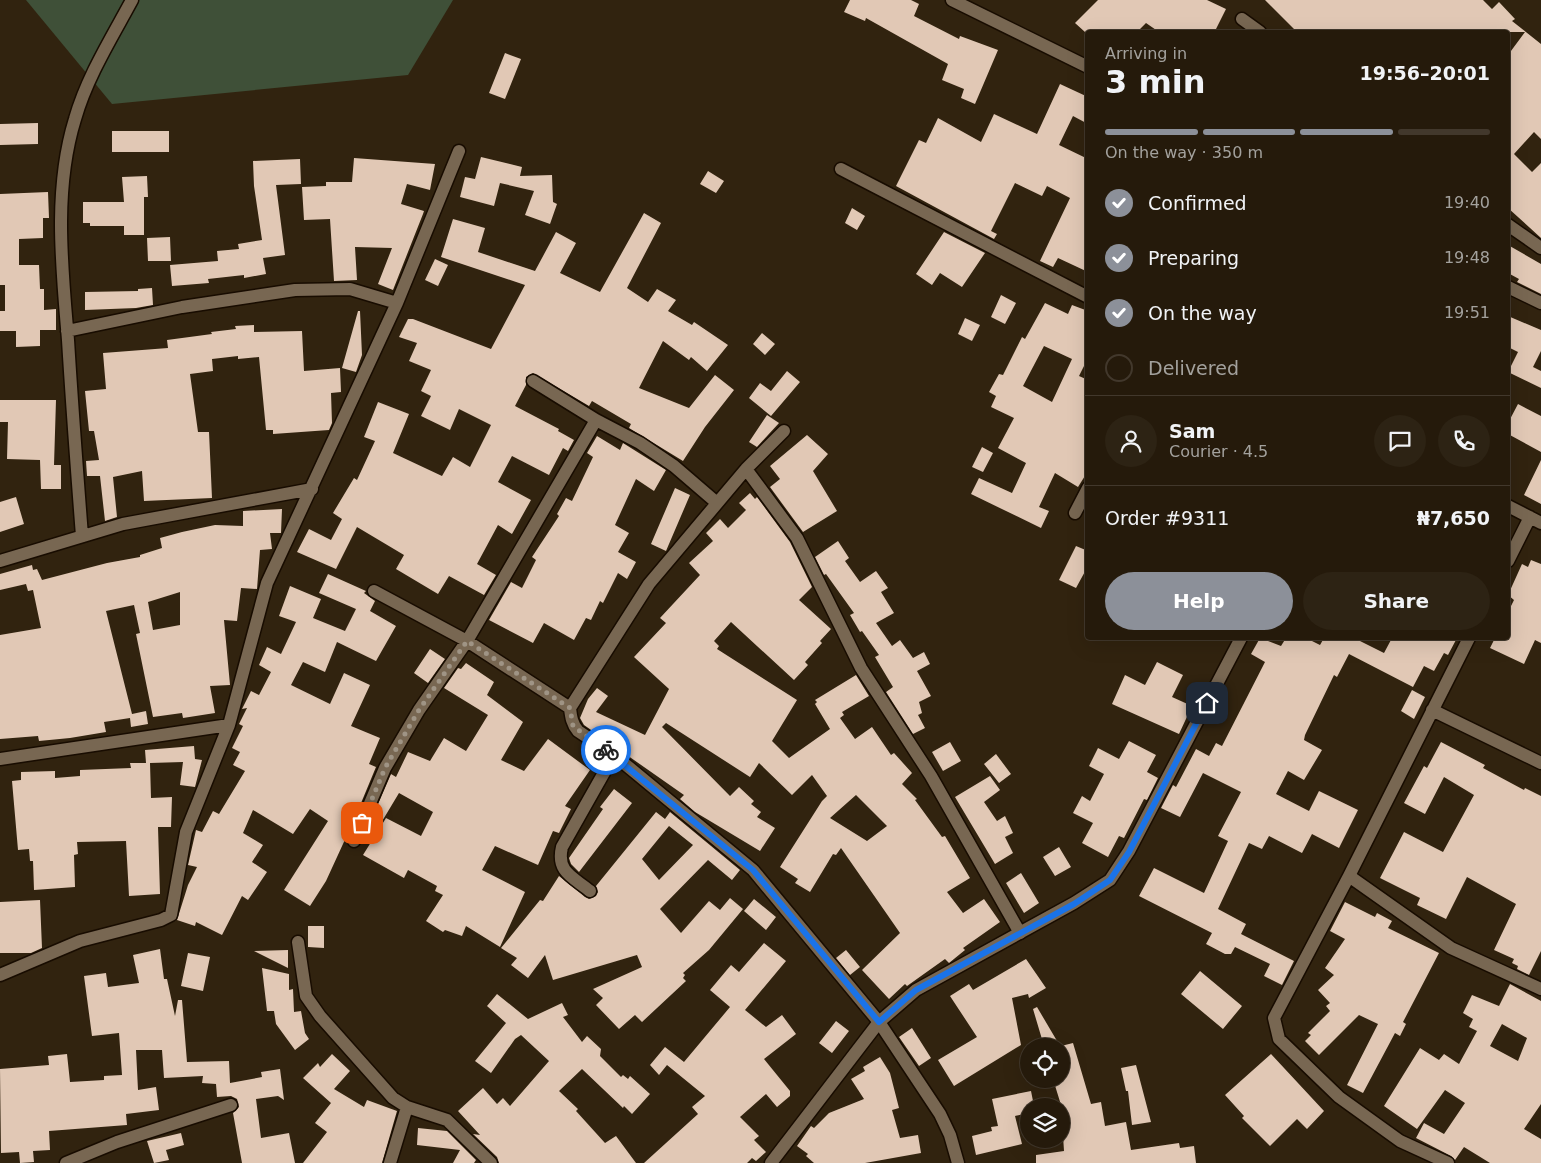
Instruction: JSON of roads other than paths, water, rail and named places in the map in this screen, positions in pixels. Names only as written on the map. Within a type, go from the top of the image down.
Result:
[{"type":"street","points":[[82,536],[67,331],[62,297],[61,225],[67,157],[74,120],[86,88],[132,0]]},
{"type":"street","points":[[952,0],[1085,66]]},
{"type":"street","points":[[1242,19],[1257,30]]},
{"type":"street","points":[[0,975],[80,942],[161,920],[171,915],[186,832],[229,725],[267,583],[397,303],[459,151]]},
{"type":"street","points":[[841,169],[1085,295]]},
{"type":"street","points":[[1510,226],[1541,248]]},
{"type":"street","points":[[1510,288],[1541,303]]},
{"type":"street","points":[[67,331],[182,307],[296,290],[350,289],[397,303]]},
{"type":"street","points":[[533,381],[596,420],[640,443],[674,466],[717,503]]},
{"type":"street","points":[[354,842],[385,768],[419,710],[467,641],[596,420]]},
{"type":"street","points":[[784,431],[746,469],[649,584],[570,708],[573,726],[614,755],[753,870],[879,1022],[940,1114],[950,1135],[958,1163]]},
{"type":"street","points":[[746,469],[797,538],[861,668],[930,776],[1020,933]]},
{"type":"street","points":[[0,562],[124,524],[312,489]]},
{"type":"street","points":[[1075,513],[1085,494]]},
{"type":"street","points":[[1510,507],[1535,520],[1510,558]]},
{"type":"street","points":[[374,590],[467,641],[570,708]]},
{"type":"street","points":[[771,1163],[879,1022],[916,990],[1074,904],[1110,880],[1129,852],[1240,640]]},
{"type":"street","points":[[1448,1163],[1400,1141],[1339,1097],[1278,1039],[1274,1018],[1349,876],[1468,640]]},
{"type":"street","points":[[1432,710],[1541,763]]},
{"type":"street","points":[[0,759],[229,725]]},
{"type":"street","points":[[590,891],[562,869],[559,859],[562,847],[614,755]]},
{"type":"street","points":[[1349,876],[1451,948],[1541,989]]},
{"type":"street","points":[[298,942],[306,996],[315,1009],[393,1098],[406,1107],[448,1120],[491,1163]]},
{"type":"street","points":[[66,1163],[117,1142],[231,1104]]},
{"type":"street","points":[[390,1163],[406,1107]]}]
